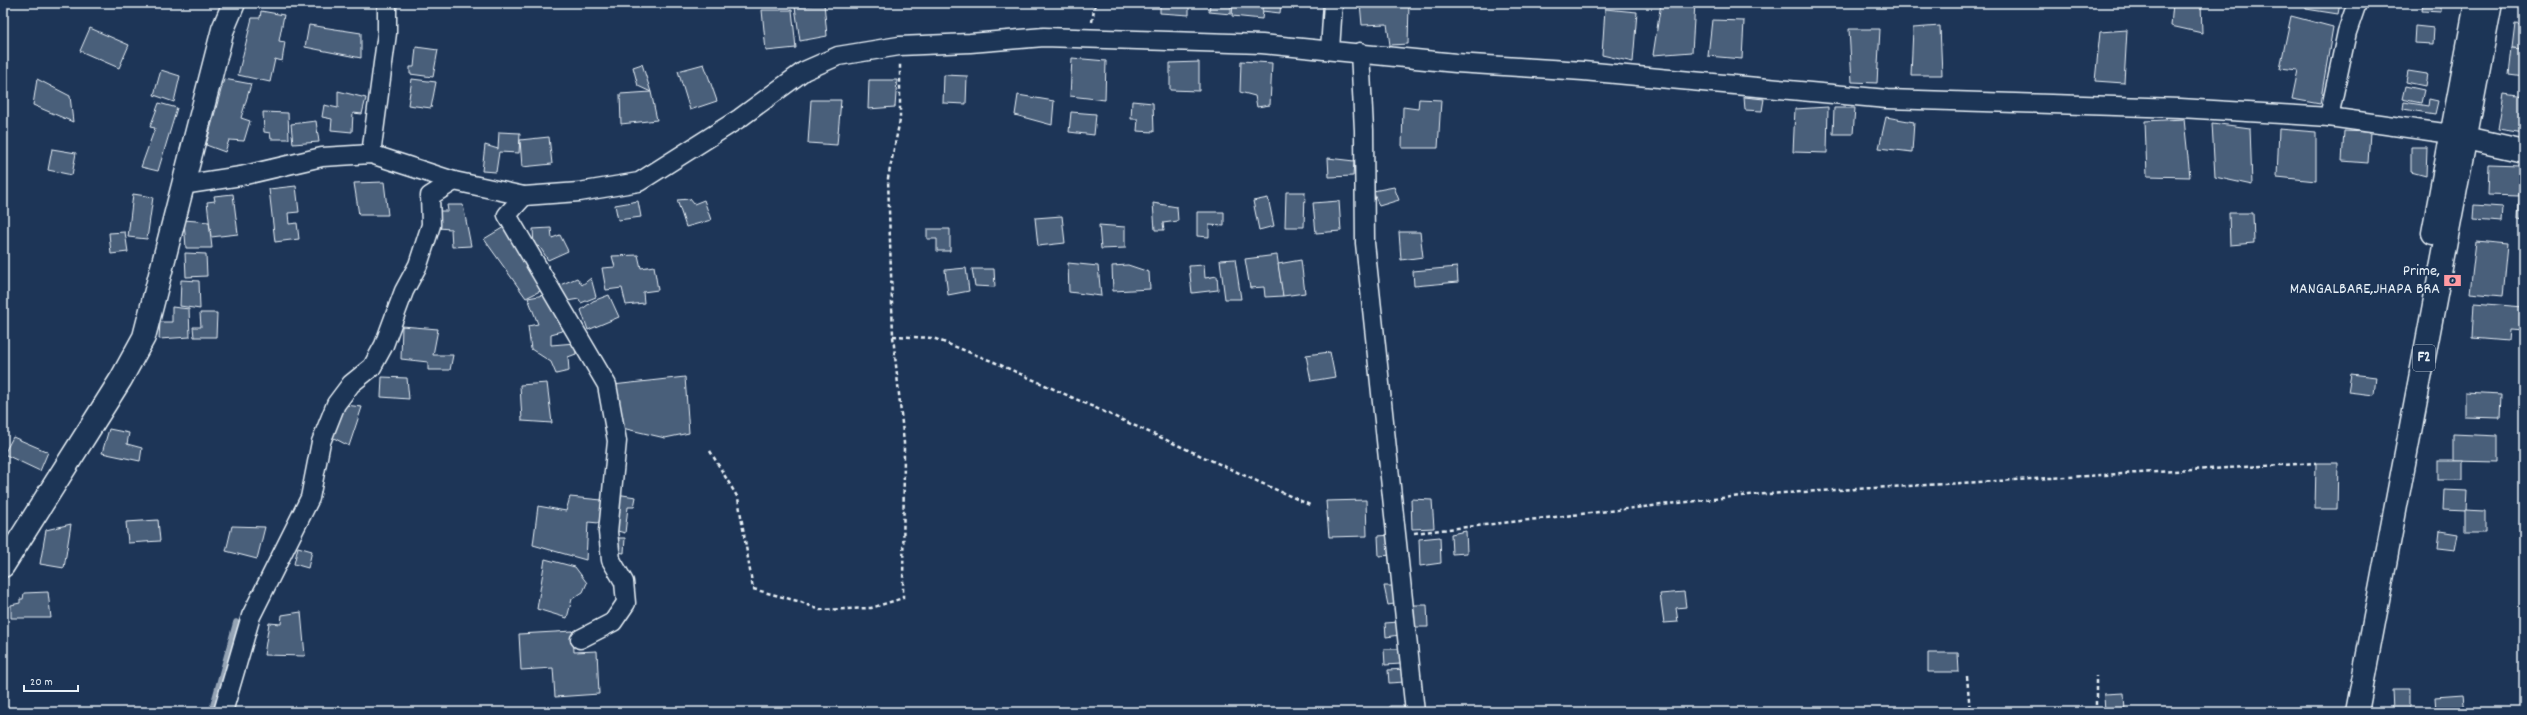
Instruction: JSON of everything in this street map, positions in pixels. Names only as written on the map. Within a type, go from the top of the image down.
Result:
[{"type":"main road","points":[[3,566],[28,530],[121,379],[144,337],[223,30],[234,3]]},
{"type":"main road","name":"F2","points":[[2357,712],[2459,136],[2476,3]]},
{"type":"main road","name":"F2","points":[[2344,712],[2459,136],[2491,3]]},
{"type":"main road","points":[[2459,136],[2524,151]]},
{"type":"street","points":[[371,154],[387,32],[386,3]]},
{"type":"street","points":[[1330,50],[1333,3]]},
{"type":"street","points":[[2329,117],[2347,32],[2357,3]]},
{"type":"street","points":[[182,185],[241,176],[322,157],[371,154],[454,181],[524,196],[579,192],[640,182],[740,118],[804,70],[838,56],[899,46],[970,44],[1044,37],[1262,44],[1887,99],[2180,108],[2329,117],[2459,136]]},
{"type":"street","points":[[1360,52],[1364,130],[1365,243],[1415,712]]},
{"type":"street","points":[[223,712],[251,616],[310,498],[321,442],[336,404],[352,384],[372,367],[384,345],[404,291],[418,265],[431,225],[430,196],[454,181]]},
{"type":"street","points":[[524,196],[507,215],[608,385],[617,441],[608,532],[611,560],[624,582],[626,603],[613,622],[580,639]]},
{"type":"street","points":[[3,543],[28,530]]},
{"type":"path","points":[[710,451],[738,498],[753,589],[801,602],[820,610],[871,608],[903,598],[904,443],[893,336],[888,178],[900,120],[899,46]]},
{"type":"path","points":[[893,336],[933,338],[994,362],[1312,506]]},
{"type":"path","points":[[1397,535],[1749,495],[2316,463]]},
{"type":"path","points":[[1967,676],[1970,712]]},
{"type":"path","points":[[2096,676],[2096,712]]},
{"type":"building","points":[[824,3],[827,36],[800,41],[795,7]]},
{"type":"building","points":[[999,3],[1026,3],[999,6]]},
{"type":"building","points":[[1160,3],[1189,3],[1189,15],[1160,13]]},
{"type":"building","points":[[1210,3],[1231,3],[1231,14],[1209,12]]},
{"type":"building","points":[[1233,3],[1264,3],[1262,19],[1232,16]]},
{"type":"building","points":[[1263,3],[1281,3],[1280,13],[1262,11]]},
{"type":"building","points":[[1360,3],[1409,3],[1408,44],[1390,45],[1387,24],[1362,25]]},
{"type":"building","points":[[1661,3],[1695,3],[1692,52],[1653,55]]},
{"type":"building","points":[[2173,3],[2201,3],[2202,33],[2171,26]]},
{"type":"building","points":[[2305,3],[2340,3],[2338,14],[2306,9]]},
{"type":"building","points":[[2423,3],[2441,3],[2441,12],[2422,11]]},
{"type":"building","points":[[1605,9],[1637,12],[1633,62],[1602,55]]},
{"type":"building","points":[[762,10],[792,10],[796,48],[766,51]]},
{"type":"building","points":[[261,11],[284,15],[279,41],[285,42],[282,61],[275,59],[270,82],[238,75],[252,18],[260,18]]},
{"type":"building","points":[[2291,16],[2333,27],[2320,104],[2292,99],[2298,70],[2280,68]]},
{"type":"building","points":[[1712,20],[1744,21],[1742,59],[1708,56]]},
{"type":"building","points":[[2515,23],[2524,24],[2524,49],[2512,48]]},
{"type":"building","points":[[309,25],[361,33],[361,58],[305,47]]},
{"type":"building","points":[[1940,26],[1942,75],[1911,75],[1913,28]]},
{"type":"building","points":[[2415,26],[2434,28],[2433,44],[2414,43]]},
{"type":"building","points":[[90,28],[129,45],[119,68],[80,51]]},
{"type":"building","points":[[1849,29],[1880,29],[1877,83],[1852,82]]},
{"type":"building","points":[[2127,30],[2124,83],[2095,81],[2100,32]]},
{"type":"building","points":[[416,47],[438,50],[433,77],[410,74],[410,67],[414,67]]},
{"type":"building","points":[[2512,48],[2524,49],[2524,77],[2509,75]]},
{"type":"building","points":[[1072,58],[1106,61],[1105,100],[1070,96]]},
{"type":"building","points":[[1241,61],[1272,63],[1270,105],[1257,107],[1255,96],[1240,92]]},
{"type":"building","points":[[1199,62],[1199,91],[1170,90],[1170,63]]},
{"type":"building","points":[[642,64],[651,92],[638,86],[633,67]]},
{"type":"building","points":[[704,64],[717,101],[690,110],[678,71]]},
{"type":"building","points":[[161,70],[180,76],[174,102],[154,95]]},
{"type":"building","points":[[2408,71],[2427,74],[2425,86],[2406,82]]},
{"type":"building","points":[[944,75],[967,76],[966,104],[943,103]]},
{"type":"building","points":[[37,79],[70,96],[73,122],[33,105]]},
{"type":"building","points":[[224,79],[251,84],[241,118],[250,121],[244,141],[229,140],[225,152],[206,145]]},
{"type":"building","points":[[412,79],[436,82],[431,108],[408,105]]},
{"type":"building","points":[[869,80],[897,80],[895,107],[868,109]]},
{"type":"building","points":[[2405,86],[2424,90],[2421,103],[2402,99]]},
{"type":"building","points":[[338,91],[366,98],[362,114],[353,113],[352,132],[331,130],[332,119],[322,117],[324,105],[338,108]]},
{"type":"building","points":[[651,92],[657,120],[621,124],[620,94]]},
{"type":"building","points":[[2504,93],[2524,96],[2524,133],[2498,129]]},
{"type":"building","points":[[1018,95],[1054,101],[1052,125],[1015,115]]},
{"type":"building","points":[[1744,97],[1764,99],[1762,111],[1745,110]]},
{"type":"building","points":[[1419,99],[1441,100],[1438,148],[1402,148],[1403,107],[1418,109]]},
{"type":"building","points":[[2429,99],[2438,101],[2435,114],[2403,109],[2404,102],[2428,106]]},
{"type":"building","points":[[811,100],[841,100],[837,145],[808,143]]},
{"type":"building","points":[[1132,101],[1153,103],[1154,132],[1137,131],[1138,119],[1131,119]]},
{"type":"building","points":[[159,103],[177,108],[158,171],[141,167],[155,128],[150,127]]},
{"type":"building","points":[[1828,107],[1827,153],[1793,152],[1795,109]]},
{"type":"building","points":[[1834,108],[1855,108],[1853,134],[1833,134]]},
{"type":"building","points":[[263,112],[288,113],[289,139],[271,139],[270,133],[264,132]]},
{"type":"building","points":[[1071,112],[1096,114],[1094,135],[1069,132]]},
{"type":"building","points":[[1886,117],[1914,122],[1912,152],[1879,148]]},
{"type":"building","points":[[2184,119],[2190,177],[2147,176],[2145,121]]},
{"type":"building","points":[[316,121],[319,142],[293,144],[291,124]]},
{"type":"building","points":[[2212,123],[2250,128],[2252,185],[2215,177]]},
{"type":"building","points":[[2279,129],[2316,132],[2316,181],[2277,177]]},
{"type":"building","points":[[2344,131],[2370,132],[2368,163],[2342,161]]},
{"type":"building","points":[[499,132],[520,133],[519,153],[499,152],[496,172],[482,171],[485,145],[498,149]]},
{"type":"building","points":[[549,137],[552,164],[522,167],[520,140]]},
{"type":"building","points":[[2411,147],[2427,147],[2426,176],[2411,172]]},
{"type":"building","points":[[52,149],[76,153],[72,175],[48,170]]},
{"type":"building","points":[[1328,158],[1354,161],[1353,176],[1329,177]]},
{"type":"building","points":[[2489,164],[2520,165],[2519,196],[2488,195]]},
{"type":"building","points":[[2521,166],[2524,166],[2524,220],[2518,219]]},
{"type":"building","points":[[384,182],[388,215],[359,215],[354,183]]},
{"type":"building","points":[[296,186],[299,212],[288,213],[289,224],[297,223],[299,239],[275,242],[269,189]]},
{"type":"building","points":[[1394,187],[1399,200],[1379,206],[1373,191]]},
{"type":"building","points":[[1286,192],[1305,192],[1304,227],[1285,227]]},
{"type":"building","points":[[133,194],[153,197],[147,239],[128,237]]},
{"type":"building","points":[[233,194],[238,234],[211,237],[207,202],[215,201],[214,196]]},
{"type":"building","points":[[1268,198],[1274,226],[1259,230],[1253,201]]},
{"type":"building","points":[[690,199],[694,204],[704,200],[711,220],[686,227],[677,200]]},
{"type":"building","points":[[638,201],[641,217],[618,220],[615,205]]},
{"type":"building","points":[[1339,201],[1341,231],[1316,233],[1313,203]]},
{"type":"building","points":[[1153,203],[1177,207],[1178,221],[1163,223],[1164,230],[1155,230]]},
{"type":"building","points":[[447,205],[463,205],[471,246],[452,247],[451,229],[438,228],[436,211],[448,211]]},
{"type":"building","points":[[2474,205],[2503,207],[2502,222],[2473,220]]},
{"type":"building","points":[[1197,212],[1224,212],[1224,226],[1209,225],[1209,237],[1197,236]]},
{"type":"building","points":[[2229,213],[2253,213],[2254,243],[2230,245]]},
{"type":"building","points":[[1062,216],[1065,243],[1038,246],[1035,218]]},
{"type":"building","points":[[184,220],[209,222],[212,248],[186,248]]},
{"type":"building","points":[[1099,225],[1125,227],[1125,248],[1101,249]]},
{"type":"building","points":[[504,227],[544,289],[526,298],[484,239]]},
{"type":"building","points":[[551,228],[552,238],[560,235],[568,251],[548,260],[540,247],[534,245],[533,229]]},
{"type":"building","points":[[927,229],[950,229],[950,251],[937,251],[937,239],[927,239]]},
{"type":"building","points":[[125,232],[128,252],[111,254],[109,233]]},
{"type":"building","points":[[1399,232],[1420,232],[1423,257],[1401,260]]},
{"type":"building","points":[[2476,241],[2508,244],[2503,296],[2470,293]]},
{"type":"building","points":[[185,253],[206,254],[207,276],[186,277]]},
{"type":"building","points":[[638,255],[641,268],[654,266],[658,290],[643,292],[644,303],[626,305],[622,288],[606,290],[602,268],[615,267],[612,256]]},
{"type":"building","points":[[1277,255],[1283,296],[1265,297],[1264,287],[1250,288],[1245,259]]},
{"type":"building","points":[[1235,259],[1241,299],[1225,299],[1220,260]]},
{"type":"building","points":[[1301,260],[1305,293],[1283,296],[1278,264]]},
{"type":"building","points":[[1068,263],[1098,266],[1101,296],[1069,292]]},
{"type":"building","points":[[1128,265],[1149,272],[1150,289],[1113,291],[1112,266]]},
{"type":"building","points":[[1204,265],[1205,278],[1217,276],[1218,290],[1192,293],[1189,266]]},
{"type":"building","points":[[1457,267],[1458,282],[1414,286],[1413,271]]},
{"type":"building","points":[[966,268],[969,291],[948,295],[945,270]]},
{"type":"building","points":[[972,269],[994,269],[995,287],[975,286]]},
{"type":"building","points":[[577,278],[582,285],[591,278],[596,297],[581,303],[579,299],[567,301],[560,285]]},
{"type":"building","points":[[181,280],[199,281],[200,309],[180,306]]},
{"type":"building","points":[[544,295],[565,330],[551,334],[551,345],[575,343],[576,354],[568,357],[569,371],[556,374],[551,362],[531,349],[528,326],[538,324],[528,298]]},
{"type":"building","points":[[609,295],[619,317],[588,330],[581,310],[593,301]]},
{"type":"building","points":[[2474,303],[2524,307],[2524,331],[2509,330],[2508,341],[2472,338]]},
{"type":"building","points":[[172,307],[189,309],[190,337],[159,339],[160,322],[172,322]]},
{"type":"building","points":[[200,313],[217,313],[216,337],[194,337],[193,327],[201,327]]},
{"type":"building","points":[[402,326],[438,329],[433,355],[453,355],[450,370],[428,370],[428,362],[401,359]]},
{"type":"building","points":[[1330,352],[1335,377],[1311,381],[1306,355]]},
{"type":"building","points":[[2351,374],[2376,377],[2374,395],[2348,392]]},
{"type":"building","points":[[382,377],[407,378],[409,399],[381,397]]},
{"type":"building","points":[[685,377],[689,433],[665,438],[622,428],[613,385]]},
{"type":"building","points":[[547,383],[552,423],[522,421],[520,385]]},
{"type":"building","points":[[2465,392],[2501,394],[2500,418],[2465,417]]},
{"type":"building","points":[[345,405],[362,407],[349,446],[330,436]]},
{"type":"building","points":[[109,429],[129,433],[127,444],[142,448],[140,461],[102,453]]},
{"type":"building","points":[[2453,434],[2498,436],[2498,462],[2453,461]]},
{"type":"building","points":[[13,437],[48,452],[40,471],[4,454]]},
{"type":"building","points":[[2438,461],[2463,461],[2463,480],[2438,480]]},
{"type":"building","points":[[2316,463],[2338,463],[2337,509],[2315,509]]},
{"type":"building","points":[[2444,490],[2467,491],[2466,511],[2443,510]]},
{"type":"building","points":[[616,494],[636,497],[634,507],[628,507],[625,533],[614,530]]},
{"type":"building","points":[[570,497],[602,500],[599,523],[588,522],[586,560],[533,545],[538,506],[566,511]]},
{"type":"building","points":[[1411,499],[1432,500],[1434,528],[1412,529]]},
{"type":"building","points":[[1366,500],[1367,536],[1329,537],[1326,501]]},
{"type":"building","points":[[2465,510],[2485,511],[2485,533],[2465,533]]},
{"type":"building","points":[[158,520],[160,541],[128,543],[126,522]]},
{"type":"building","points":[[71,524],[64,568],[40,564],[46,530]]},
{"type":"building","points":[[232,526],[265,527],[257,559],[226,551]]},
{"type":"building","points":[[1466,531],[1467,553],[1452,554],[1451,534]]},
{"type":"building","points":[[2440,531],[2458,534],[2455,550],[2438,548]]},
{"type":"building","points":[[1392,535],[1393,555],[1379,556],[1378,536]]},
{"type":"building","points":[[1440,537],[1441,563],[1420,566],[1419,539]]},
{"type":"building","points":[[614,538],[625,538],[624,553],[616,552]]},
{"type":"building","points":[[298,547],[312,551],[308,568],[294,564]]},
{"type":"building","points":[[545,559],[575,567],[587,583],[583,592],[572,599],[567,618],[537,609]]},
{"type":"building","points":[[1384,586],[1397,586],[1400,603],[1388,605]]},
{"type":"building","points":[[48,592],[51,618],[11,618],[11,605],[20,603],[20,599],[23,599],[24,593]]},
{"type":"building","points":[[1684,592],[1686,607],[1676,608],[1678,622],[1664,623],[1660,594]]},
{"type":"building","points":[[1411,605],[1427,605],[1428,627],[1412,627]]},
{"type":"building","points":[[301,612],[305,656],[264,655],[269,623],[281,624],[282,615]]},
{"type":"building","points":[[1399,622],[1400,635],[1386,637],[1385,623]]},
{"type":"building","points":[[573,631],[574,652],[597,651],[599,694],[555,697],[553,668],[521,670],[519,634]]},
{"type":"building","points":[[1384,649],[1400,649],[1401,664],[1385,665]]},
{"type":"building","points":[[1928,653],[1958,653],[1959,672],[1928,672]]},
{"type":"building","points":[[1404,669],[1405,682],[1389,683],[1388,670]]},
{"type":"building","points":[[2392,689],[2409,689],[2409,712],[2393,712]]},
{"type":"building","points":[[2124,693],[2125,712],[2105,712],[2104,694]]},
{"type":"building","points":[[2463,695],[2465,712],[2436,712],[2435,697]]},
{"type":"building","points":[[1390,706],[1404,706],[1404,712],[1390,712]]},
{"type":"waterway","points":[[211,712],[236,622]]},
{"type":"place","name":"Prime, MANGALBARE,JHAPA BRA","points":[[2453,280]]}]
